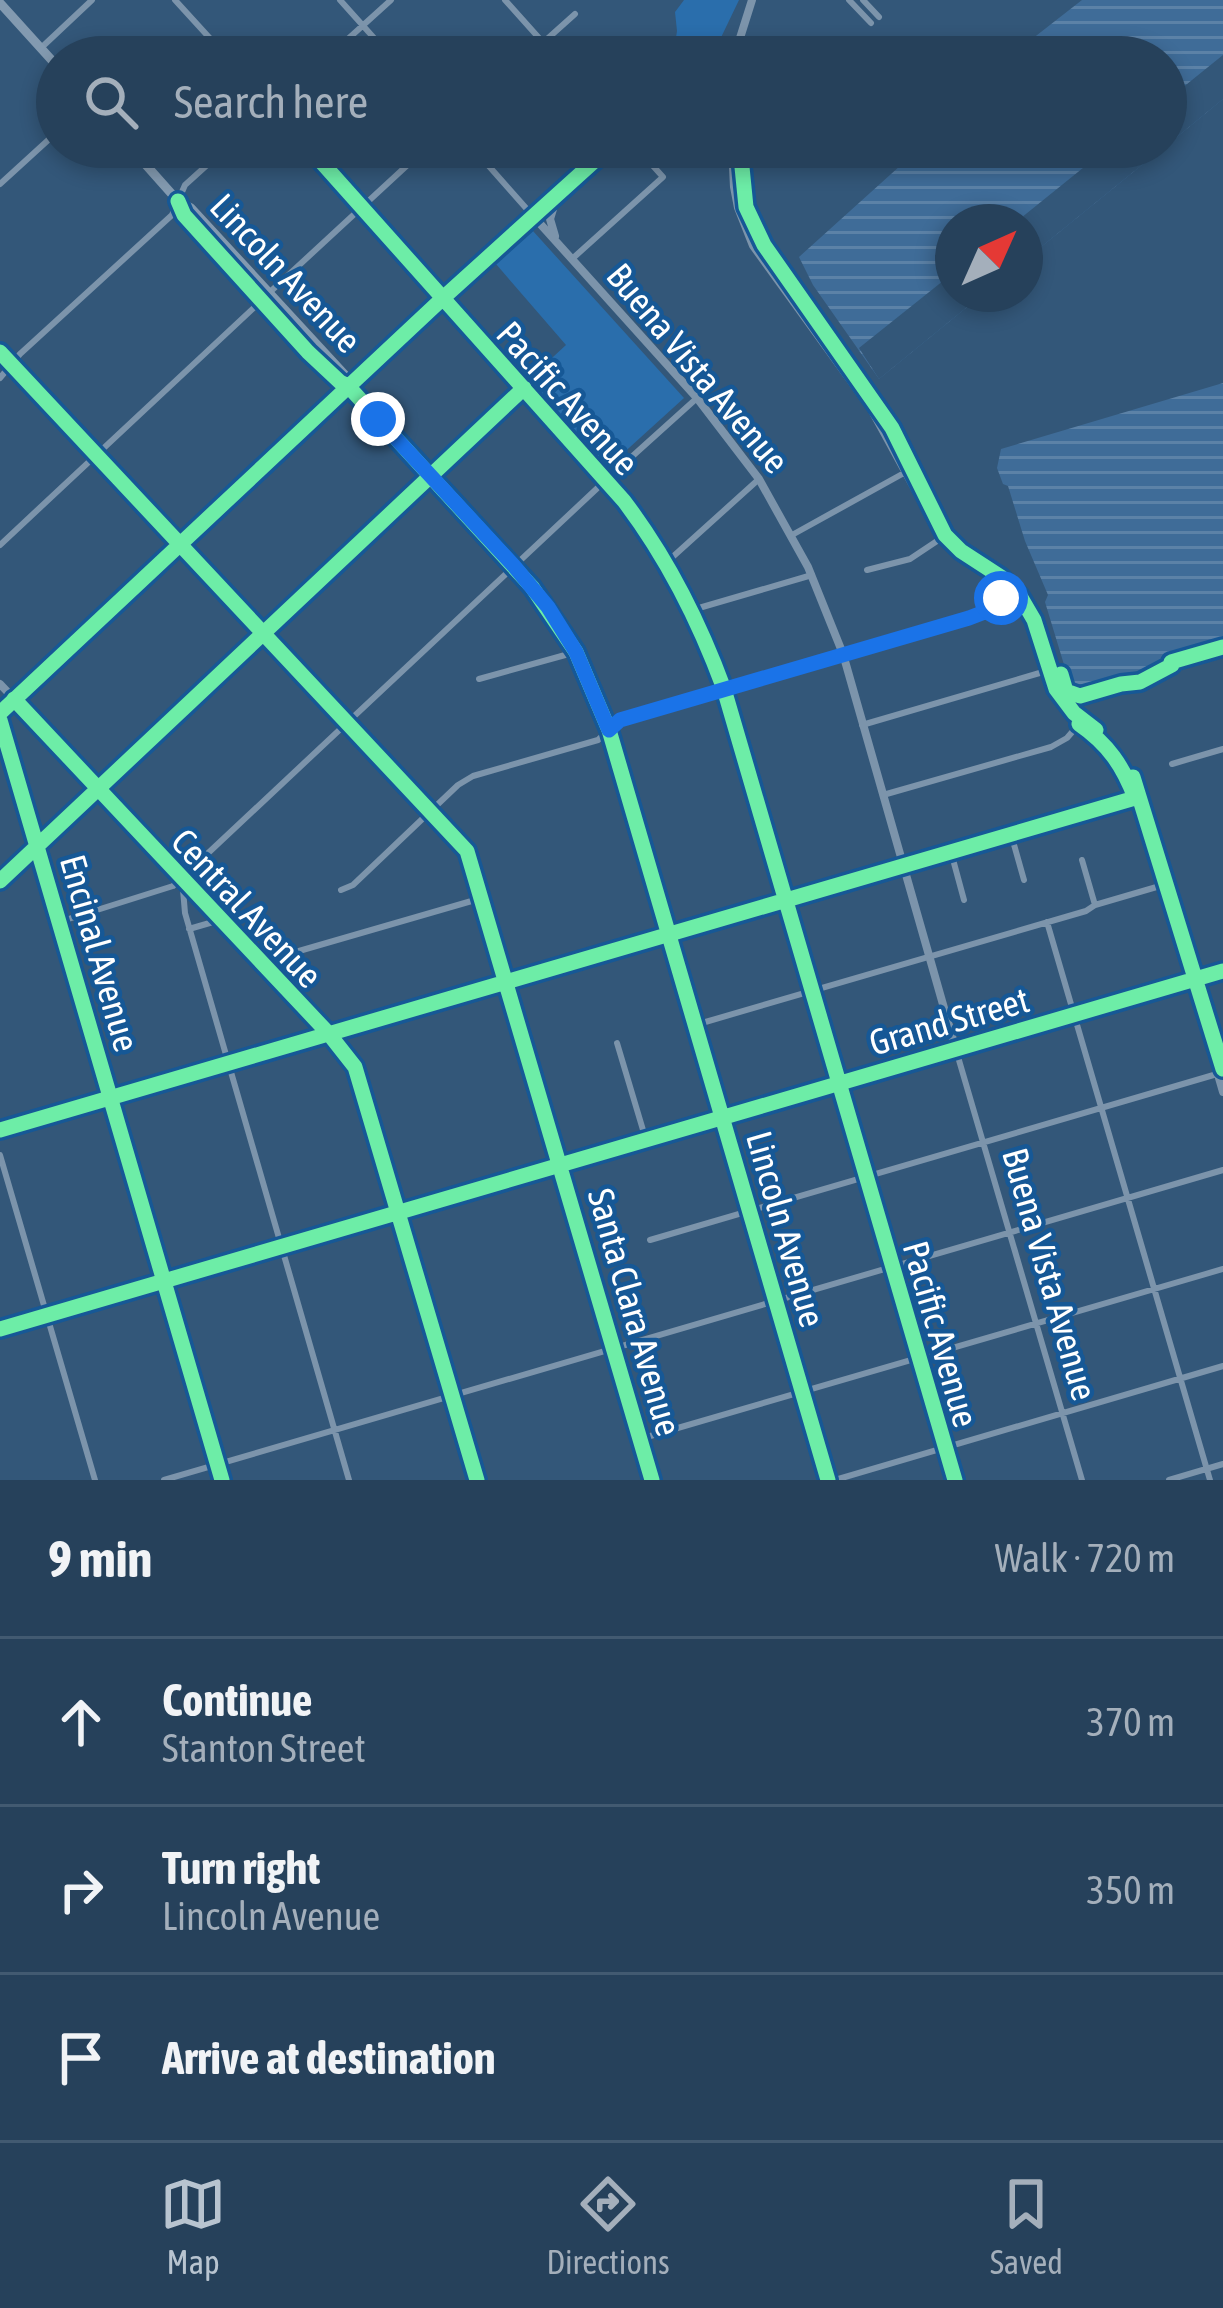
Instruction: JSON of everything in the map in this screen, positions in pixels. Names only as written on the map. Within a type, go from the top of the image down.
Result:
[{"type":"main road","points":[[3,12],[36,43]]},
{"type":"main road","name":"Lincoln Avenue","points":[[149,168],[346,376],[348,386],[514,566],[548,607],[576,652],[609,730],[831,1480]]},
{"type":"main road","name":"Encinal Avenue","points":[[0,716],[222,1480]]},
{"type":"street","points":[[54,36],[92,0]]},
{"type":"street","points":[[175,0],[208,36]]},
{"type":"street","points":[[340,0],[373,36]]},
{"type":"street","points":[[351,36],[391,0]]},
{"type":"street","points":[[505,0],[537,36]]},
{"type":"street","points":[[741,36],[752,0]]},
{"type":"street","points":[[849,0],[871,23]]},
{"type":"street","points":[[863,0],[879,17]]},
{"type":"street","points":[[551,36],[575,14]]},
{"type":"street","points":[[0,184],[36,151]]},
{"type":"street","points":[[0,378],[172,215],[185,185],[204,168]]},
{"type":"street","name":"Pacific Avenue","points":[[327,168],[606,479],[667,562],[692,610],[724,689],[955,1480]]},
{"type":"street","points":[[0,545],[404,168]]},
{"type":"street","name":"Buena Vista Avenue","points":[[491,168],[697,398],[759,479],[812,575],[842,654],[1082,1480]]},
{"type":"street","points":[[0,716],[442,298],[588,168]]},
{"type":"street","points":[[572,259],[663,177],[655,168]]},
{"type":"street","points":[[694,1025],[1160,886],[1135,798],[1112,752],[1060,705],[1043,672],[1025,612],[1009,591],[941,539],[870,409],[752,246],[737,208],[732,168]]},
{"type":"street","points":[[557,197],[550,219],[557,242]]},
{"type":"street","name":"Santa Clara Avenue","points":[[0,352],[466,851],[652,1480]]},
{"type":"street","points":[[0,881],[524,388]]},
{"type":"street","points":[[59,922],[166,890],[182,878],[697,398]]},
{"type":"street","points":[[792,535],[905,473]]},
{"type":"street","points":[[667,562],[759,479]]},
{"type":"street","points":[[867,570],[910,559],[941,539]]},
{"type":"street","points":[[692,610],[812,575]]},
{"type":"street","points":[[341,890],[353,885],[470,777],[598,740],[620,720],[982,613],[1009,591]]},
{"type":"street","points":[[479,680],[576,652]]},
{"type":"street","points":[[862,725],[1043,672]]},
{"type":"street","name":"Central Avenue","points":[[0,684],[356,1067],[477,1480]]},
{"type":"street","points":[[884,795],[1051,747],[1079,724]]},
{"type":"street","points":[[1172,764],[1223,749]]},
{"type":"street","points":[[0,1130],[1135,798]]},
{"type":"street","points":[[1011,834],[1024,880]]},
{"type":"street","points":[[951,852],[964,900]]},
{"type":"street","points":[[1082,860],[1095,905]]},
{"type":"street","points":[[182,878],[189,928],[349,1480]]},
{"type":"street","points":[[261,962],[482,898]]},
{"type":"street","points":[[189,928],[222,920]]},
{"type":"street","points":[[1047,922],[1210,1480]]},
{"type":"street","name":"Grand Street","points":[[0,1329],[1223,971]]},
{"type":"street","points":[[1191,981],[1223,1092]]},
{"type":"street","points":[[617,1042],[646,1140]]},
{"type":"street","points":[[1210,1046],[1223,1042]]},
{"type":"street","points":[[650,1240],[1218,1074]]},
{"type":"street","points":[[0,1155],[95,1480]]},
{"type":"street","points":[[164,1480],[1223,1170]]},
{"type":"street","points":[[640,1439],[1223,1269]]},
{"type":"street","points":[[831,1480],[1223,1366]]},
{"type":"street","points":[[1169,1480],[1223,1464]]},
{"type":"shaded area","points":[[684,0],[739,0],[722,36],[676,36],[675,12]]},
{"type":"shaded area","points":[[1082,0],[1223,0],[1223,99],[1187,129],[1187,36],[1036,36]]},
{"type":"shaded area","points":[[898,168],[1138,168],[1043,245],[1043,204],[935,204],[935,312],[961,312],[879,379],[813,285],[799,257]]},
{"type":"shaded area","points":[[533,231],[684,398],[608,467],[528,380],[566,345],[496,264]]},
{"type":"shaded area","points":[[1223,383],[1223,643],[1155,667],[1077,686],[1069,681],[1045,602],[1048,595],[997,468],[1001,449]]},
{"type":"pier","points":[[1223,55],[1223,99],[1187,129],[1187,84]]},
{"type":"pier","points":[[1083,168],[1138,168],[1043,245],[1043,204],[1038,204]]},
{"type":"pier","points":[[935,287],[935,312],[961,312],[879,379],[859,348]]},
{"type":"cycle path","points":[[327,168],[624,501],[655,545],[693,615],[724,689],[955,1480]]},
{"type":"cycle path","points":[[0,713],[587,168]]},
{"type":"cycle path","points":[[742,168],[746,207],[764,245],[892,428],[945,535],[1020,596],[1034,620],[1056,689],[1074,713],[1096,730]]},
{"type":"cycle path","points":[[178,201],[184,215],[308,352],[348,386],[532,587],[576,652],[609,730],[828,1480]]},
{"type":"cycle path","points":[[0,352],[467,851],[652,1480]]},
{"type":"cycle path","points":[[0,881],[524,388]]},
{"type":"cycle path","points":[[1061,674],[1066,691],[1080,696],[1140,682],[1171,662],[1223,647]]},
{"type":"cycle path","points":[[14,699],[355,1067],[477,1480]]},
{"type":"cycle path","points":[[0,720],[222,1480]]},
{"type":"cycle path","points":[[0,1130],[1135,798],[1113,756],[1079,724]]},
{"type":"cycle path","points":[[1133,777],[1223,1069]]},
{"type":"cycle path","points":[[0,1329],[1223,971]]},
{"type":"route","points":[[378,419],[548,607],[590,680],[609,730],[620,720],[969,618],[1001,598]]}]
